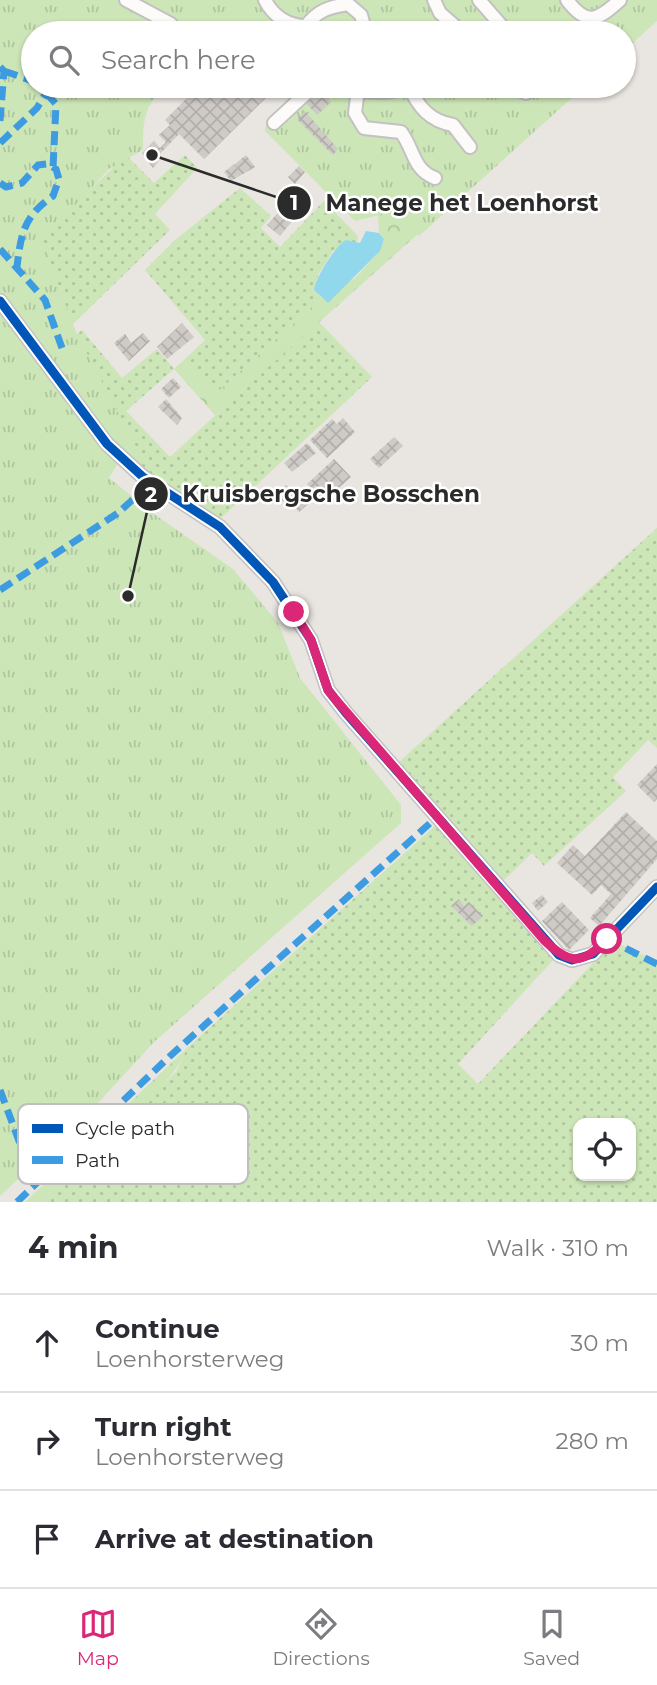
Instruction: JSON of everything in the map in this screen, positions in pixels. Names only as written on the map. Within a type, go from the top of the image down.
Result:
[{"type":"street","points":[[126,0],[164,21]]},
{"type":"street","points":[[265,0],[285,21]]},
{"type":"street","points":[[434,0],[440,13],[449,21]]},
{"type":"street","points":[[479,0],[497,21]]},
{"type":"street","points":[[567,0],[577,13],[586,18],[601,17],[620,0]]},
{"type":"street","points":[[312,21],[316,13],[348,4],[361,15],[363,21]]},
{"type":"street","points":[[274,123],[301,98]]},
{"type":"street","points":[[356,98],[355,113],[364,128],[401,132],[416,163],[425,174],[435,178]]},
{"type":"street","points":[[415,98],[421,108],[440,123],[453,125],[470,147]]},
{"type":"street","points":[[0,301],[107,444],[143,477],[220,527],[273,582],[311,640],[328,690],[340,706],[559,955],[572,960],[593,954],[657,887]]},
{"type":"green space","points":[[0,0],[657,0],[657,21],[636,40],[636,21],[21,21],[21,98],[155,98],[146,115],[143,150],[109,169],[42,241],[76,332],[143,460],[120,460],[109,478],[154,514],[233,569],[278,623],[300,678],[401,805],[401,823],[154,1042],[97,1104],[18,1104],[18,1179],[0,1196]]},
{"type":"green space","points":[[286,98],[572,98],[419,236],[395,211],[355,221],[265,131],[267,121],[289,101]]},
{"type":"green space","points":[[126,155],[154,183],[185,155],[197,168],[155,214],[170,230],[72,325],[34,244]]},
{"type":"green space","points":[[240,188],[271,216],[261,228],[280,247],[324,201],[358,236],[357,244],[333,251],[318,275],[314,290],[322,298],[214,395],[183,361],[205,340],[145,270],[175,240]]},
{"type":"green space","points":[[392,205],[419,233],[215,415],[174,369],[183,361],[214,395],[322,298],[355,278],[380,251],[384,239],[379,233],[378,215]]},
{"type":"green space","points":[[318,321],[372,377],[220,519],[143,472],[89,400],[72,339],[82,330],[122,378],[157,349],[174,369],[126,411],[170,457]]},
{"type":"green space","points":[[657,528],[657,748],[648,740],[613,777],[626,791],[544,866],[532,853],[502,882],[399,762]]},
{"type":"green space","points":[[436,825],[554,959],[458,1064],[478,1084],[614,941],[657,962],[657,1202],[41,1202],[60,1184],[248,1184],[248,1104],[143,1104],[176,1072],[187,1048]]},
{"type":"green space","points":[[187,1048],[179,1064],[146,1104],[128,1104]]},
{"type":"green space","points":[[44,1184],[61,1184],[41,1202],[25,1202]]},
{"type":"water","points":[[366,231],[379,233],[384,239],[380,251],[328,303],[314,290],[322,270],[342,243],[346,240],[360,243]]},
{"type":"building","points":[[187,98],[266,98],[204,159],[179,134],[156,158],[159,161],[153,168],[142,153],[154,141],[160,148],[166,142],[159,135],[170,125],[165,120]]},
{"type":"building","points":[[312,98],[328,98],[331,102],[317,115],[306,103]]},
{"type":"building","points":[[305,111],[338,149],[333,155],[297,119]]},
{"type":"building","points":[[246,155],[255,167],[231,181],[224,172],[234,164],[239,170],[235,164]]},
{"type":"building","points":[[299,166],[305,172],[295,184],[288,177]]},
{"type":"building","points":[[300,194],[308,202],[280,236],[267,225],[287,203],[290,205]]},
{"type":"building","points":[[182,323],[194,337],[167,359],[157,347]]},
{"type":"building","points":[[143,333],[150,341],[129,361],[114,343],[125,334],[131,343]]},
{"type":"building","points":[[173,378],[181,387],[169,398],[161,389]]},
{"type":"building","points":[[166,399],[182,418],[177,425],[158,407]]},
{"type":"building","points":[[343,418],[355,432],[327,458],[310,440],[332,419],[337,424]]},
{"type":"building","points":[[394,437],[403,446],[379,468],[370,459]]},
{"type":"building","points":[[307,443],[316,453],[292,472],[284,463]]},
{"type":"building","points":[[334,459],[351,477],[323,502],[307,484]]},
{"type":"building","points":[[286,485],[308,504],[299,512],[288,500],[285,503],[276,494]]},
{"type":"building","points":[[657,764],[657,799],[654,802],[637,785]]},
{"type":"building","points":[[626,812],[657,841],[657,859],[599,926],[590,918],[611,894],[601,885],[592,895],[557,863],[573,845],[585,856]]},
{"type":"building","points":[[542,895],[548,902],[538,911],[532,903]]},
{"type":"building","points":[[459,899],[464,906],[469,902],[483,916],[472,926],[451,906]]},
{"type":"building","points":[[562,902],[589,930],[569,950],[542,921]]},
{"type":"marked path","points":[[0,67],[4,71],[0,121]]},
{"type":"marked path","points":[[4,71],[21,77]]},
{"type":"marked path","points":[[0,143],[37,108],[43,98]]},
{"type":"marked path","points":[[51,98],[56,104],[53,168]]},
{"type":"marked path","points":[[0,183],[6,187],[22,183],[38,165],[47,164],[56,169],[59,179],[53,196],[43,203],[26,226],[17,267]]},
{"type":"marked path","points":[[0,249],[45,300],[62,348]]},
{"type":"marked path","points":[[0,590],[118,513],[151,483]]},
{"type":"marked path","points":[[120,1104],[438,816]]},
{"type":"marked path","points":[[607,939],[657,964]]},
{"type":"marked path","points":[[0,1090],[18,1138]]},
{"type":"marked path","points":[[17,1202],[36,1184]]},
{"type":"cycle path","points":[[0,301],[107,444],[143,477],[220,527],[273,582],[311,640],[328,690],[559,955],[572,960],[593,954],[657,887]]},
{"type":"place","name":"Manege het Loenhorst","points":[[152,155]]},
{"type":"place","name":"Kruisbergsche Bosschen","points":[[128,596]]},
{"type":"route","points":[[294,612],[311,640],[328,690],[545,941],[559,955],[572,960],[593,954],[607,939]]}]
